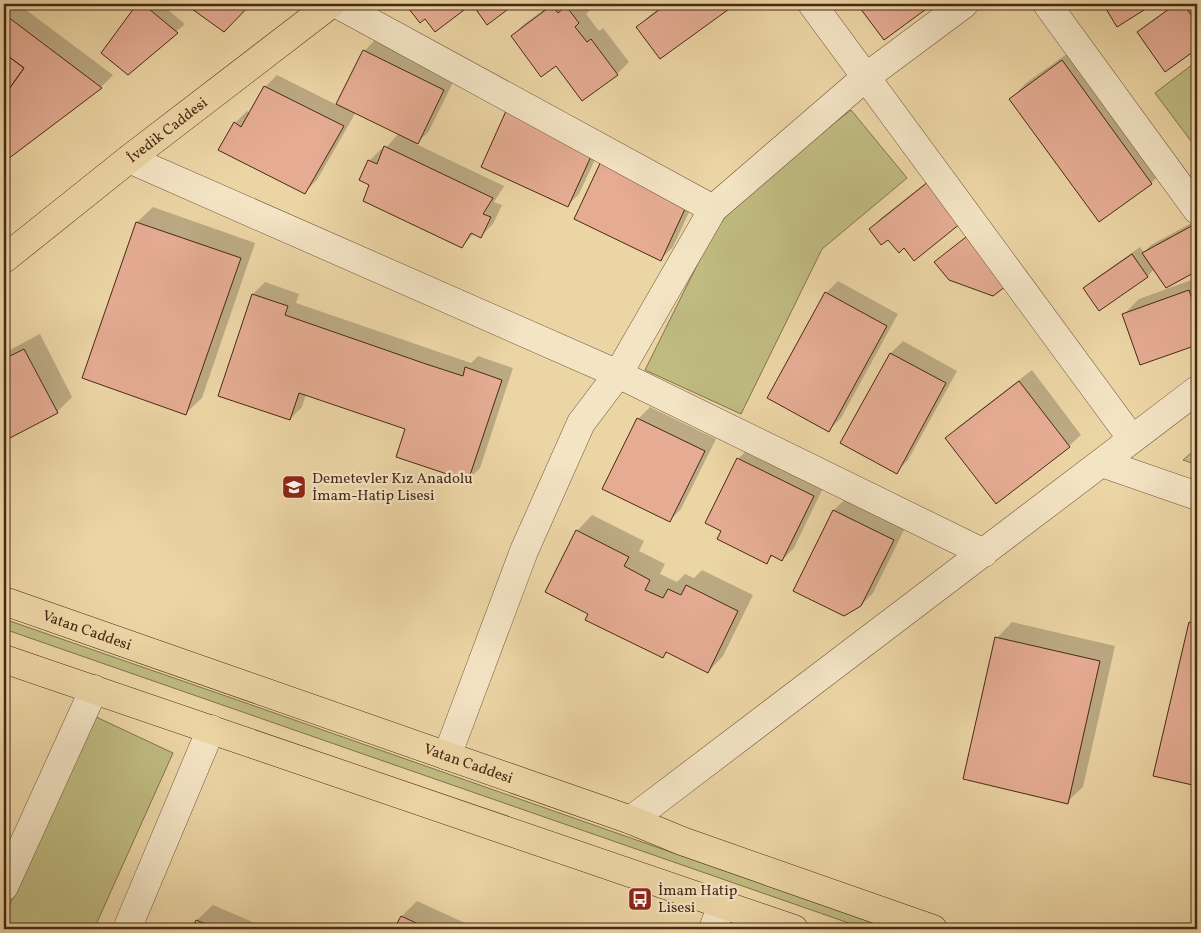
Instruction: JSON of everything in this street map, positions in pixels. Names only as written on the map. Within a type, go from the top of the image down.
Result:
[{"type":"main road","name":"İvedik Caddesi","points":[[5,257],[129,159],[332,4]]},
{"type":"main road","name":"Vatan Caddesi","points":[[4,601],[631,820],[682,841],[933,929]]},
{"type":"main road","points":[[4,658],[211,729],[718,917],[794,929]]},
{"type":"street","points":[[336,4],[712,209]]},
{"type":"street","points":[[812,4],[1132,439]]},
{"type":"street","points":[[448,756],[524,551],[581,423],[618,374],[712,209],[866,77],[964,4]]},
{"type":"street","points":[[1047,4],[1197,210]]},
{"type":"street","points":[[129,159],[618,374],[984,553]]},
{"type":"street","points":[[631,820],[1197,390]]},
{"type":"street","points":[[1102,462],[1197,496]]},
{"type":"street","points":[[4,887],[94,689]]},
{"type":"street","points":[[127,929],[211,729]]},
{"type":"shaded area","points":[[1197,61],[1197,149],[1155,93]]},
{"type":"shaded area","points":[[851,110],[907,178],[822,249],[741,414],[645,370],[712,235],[740,197]]},
{"type":"shaded area","points":[[1197,448],[1197,465],[1183,460]]},
{"type":"shaded area","points":[[4,619],[890,929],[866,929],[4,629]]},
{"type":"shaded area","points":[[94,716],[173,753],[94,929],[4,929],[4,918]]},
{"type":"building","points":[[137,4],[143,4],[178,33],[128,75],[101,53]]},
{"type":"building","points":[[185,4],[251,4],[224,32]]},
{"type":"building","points":[[405,4],[472,4],[435,32],[425,19],[420,23]]},
{"type":"building","points":[[479,4],[515,4],[487,25],[475,8]]},
{"type":"building","points":[[667,4],[736,4],[660,59],[636,27]]},
{"type":"building","points":[[857,4],[933,4],[884,40]]},
{"type":"building","points":[[1103,4],[1151,4],[1152,5],[1117,27]]},
{"type":"building","points":[[1176,4],[1183,4],[1197,23],[1197,49],[1165,72],[1137,32]]},
{"type":"building","points":[[552,5],[558,13],[566,6],[579,23],[575,27],[587,42],[591,39],[618,75],[582,101],[556,66],[541,77],[511,36]]},
{"type":"building","points":[[4,14],[102,88],[4,162],[4,96],[24,68],[4,53]]},
{"type":"building","points":[[363,50],[444,90],[418,144],[336,104]]},
{"type":"building","points":[[4,53],[24,68],[4,96]]},
{"type":"building","points":[[1062,60],[1152,184],[1099,222],[1009,99]]},
{"type":"building","points":[[264,86],[344,126],[305,194],[218,150],[234,122],[241,127]]},
{"type":"building","points":[[506,111],[593,152],[568,207],[481,167]]},
{"type":"building","points":[[384,146],[493,198],[483,214],[491,217],[481,238],[471,233],[462,248],[363,201],[369,185],[359,180],[368,160],[377,164]]},
{"type":"building","points":[[603,157],[690,198],[661,261],[574,219]]},
{"type":"building","points":[[933,178],[966,219],[914,261],[904,248],[899,253],[888,240],[881,245],[869,229]]},
{"type":"building","points":[[136,222],[241,258],[186,415],[82,378]]},
{"type":"building","points":[[1197,223],[1197,271],[1166,288],[1142,253]]},
{"type":"building","points":[[975,230],[1014,280],[993,296],[949,280],[934,262]]},
{"type":"building","points":[[1132,254],[1148,277],[1099,311],[1083,288]]},
{"type":"building","points":[[1189,290],[1197,315],[1197,345],[1140,365],[1122,314]]},
{"type":"building","points":[[825,292],[887,326],[829,432],[767,398]]},
{"type":"building","points":[[252,294],[288,306],[285,315],[426,364],[463,376],[465,367],[502,380],[468,481],[396,457],[405,429],[299,393],[290,420],[218,396]]},
{"type":"building","points":[[24,349],[58,413],[4,441],[4,359]]},
{"type":"building","points":[[890,353],[946,383],[897,474],[840,443]]},
{"type":"building","points":[[1019,381],[1070,447],[996,504],[945,438]]},
{"type":"building","points":[[637,418],[705,451],[670,522],[602,489]]},
{"type":"building","points":[[737,458],[814,496],[782,561],[771,555],[767,564],[717,539],[721,531],[705,523]]},
{"type":"building","points":[[833,510],[894,540],[861,606],[844,616],[793,591]]},
{"type":"building","points":[[576,530],[629,557],[624,566],[650,580],[645,590],[663,598],[668,589],[681,595],[686,585],[738,611],[708,673],[666,652],[663,658],[585,620],[588,614],[545,592]]},
{"type":"building","points":[[1189,622],[1197,624],[1197,786],[1153,776]]},
{"type":"building","points":[[995,637],[1100,661],[1068,804],[963,779]]},
{"type":"building","points":[[401,916],[429,929],[394,929]]},
{"type":"building","points":[[196,920],[218,929],[192,929]]},
{"type":"place","name":"Demetevler Kız Anadolu İmam-Hatip Lisesi","points":[[294,487]]},
{"type":"place","name":"İmam Hatip Lisesi","points":[[640,899]]}]
